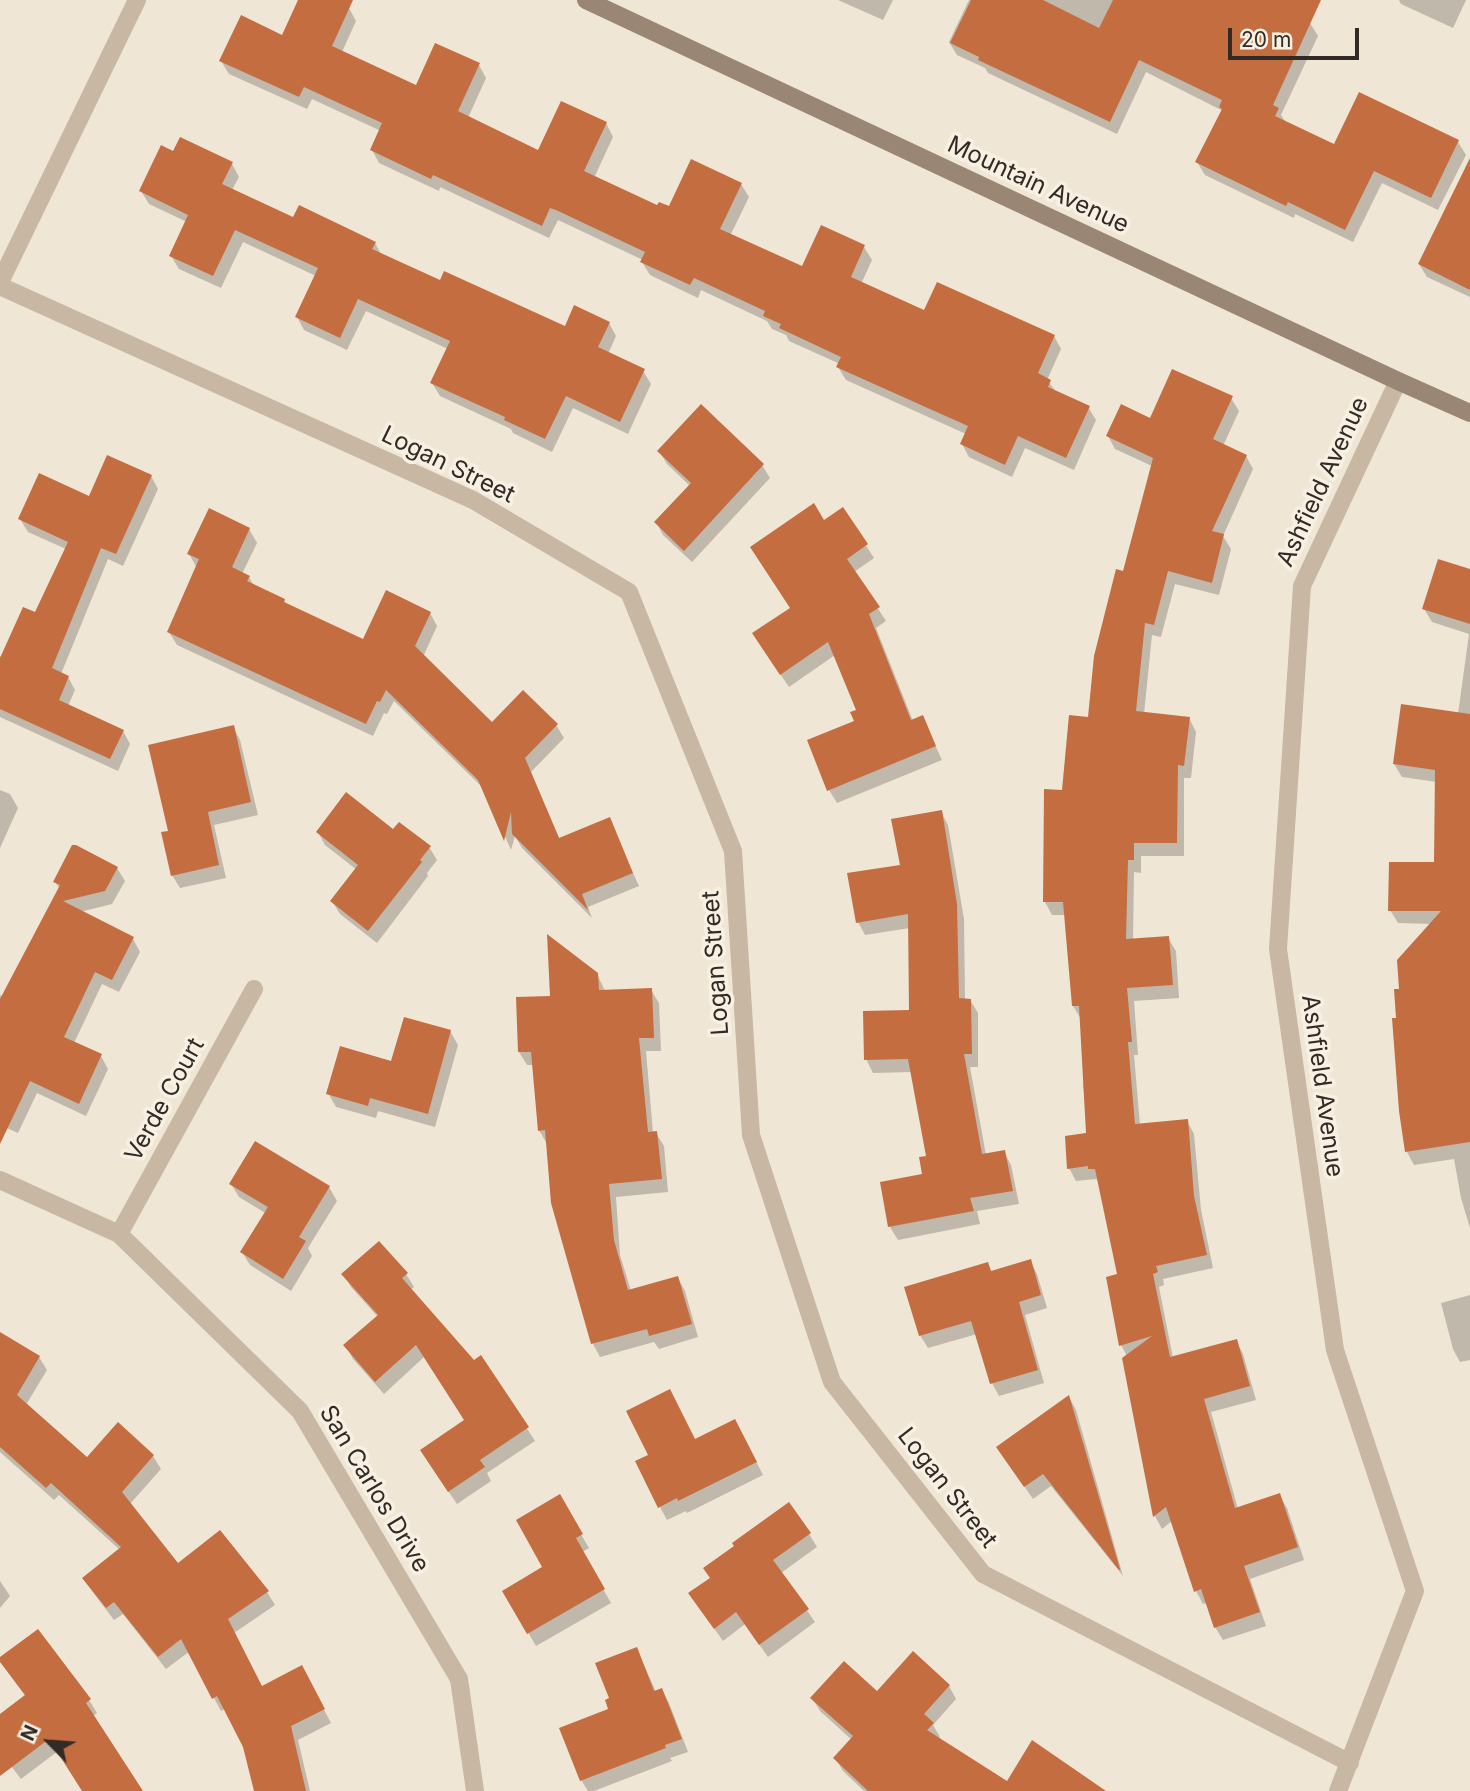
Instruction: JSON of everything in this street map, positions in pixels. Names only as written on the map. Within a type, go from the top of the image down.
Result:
[{"type":"street","points":[[0,284],[136,0]]},
{"type":"street","name":"Mountain Avenue","points":[[586,0],[1398,381],[1470,412]]},
{"type":"street","name":"Logan Street","points":[[0,284],[473,500],[629,592],[733,850],[751,1135],[832,1382],[983,1574],[1350,1763]]},
{"type":"street","name":"Ashfield Avenue","points":[[1338,1791],[1415,1591],[1335,1350],[1278,949],[1302,586],[1398,381]]},
{"type":"street","name":"Verde Court","points":[[119,1234],[254,989]]},
{"type":"street","name":"San Carlos Drive","points":[[0,1181],[119,1234],[300,1411],[459,1679],[475,1791]]},
{"type":"building","points":[[298,0],[353,0],[332,46],[416,85],[435,43],[480,63],[458,111],[538,150],[561,101],[607,122],[584,171],[657,205],[659,202],[669,206],[691,159],[742,183],[720,229],[802,266],[821,225],[865,245],[851,277],[924,310],[937,282],[1055,335],[1038,373],[1051,380],[1048,387],[1090,406],[1066,458],[1018,436],[1005,465],[960,444],[968,426],[836,367],[841,357],[779,328],[781,324],[763,316],[765,311],[694,278],[690,285],[640,262],[645,252],[556,210],[550,208],[542,226],[433,175],[431,179],[370,150],[382,123],[304,87],[299,97],[219,61],[241,15],[282,35]]},
{"type":"building","points":[[971,0],[1043,0],[1099,28],[1113,0],[1321,0],[1273,105],[1279,108],[1275,116],[1334,144],[1359,92],[1459,140],[1431,198],[1374,171],[1345,230],[1288,202],[1286,206],[1195,162],[1222,109],[1219,107],[1222,100],[1139,60],[1110,122],[978,60],[979,57],[950,43]]},
{"type":"building","points":[[180,137],[233,162],[222,184],[293,217],[299,205],[376,242],[372,249],[440,280],[444,271],[565,326],[574,305],[610,322],[598,347],[645,369],[620,422],[566,396],[545,439],[504,420],[505,417],[430,383],[450,341],[358,299],[340,338],[295,317],[318,268],[235,230],[213,276],[169,256],[188,215],[139,191],[161,145],[173,151]]},
{"type":"building","points":[[1470,158],[1470,290],[1418,264]]},
{"type":"building","points":[[1172,369],[1233,396],[1213,439],[1247,455],[1212,531],[1224,534],[1212,583],[1168,571],[1154,625],[1145,623],[1136,711],[1190,717],[1184,766],[1178,765],[1177,843],[1134,843],[1134,860],[1128,860],[1126,939],[1169,936],[1173,985],[1127,988],[1132,1042],[1128,1042],[1135,1124],[1188,1119],[1194,1196],[1207,1255],[1156,1266],[1158,1272],[1153,1274],[1170,1357],[1237,1339],[1250,1386],[1204,1399],[1235,1508],[1280,1493],[1298,1547],[1244,1566],[1260,1612],[1214,1628],[1201,1589],[1194,1592],[1166,1507],[1153,1517],[1122,1358],[1152,1336],[1119,1346],[1106,1277],[1117,1274],[1095,1169],[1088,1169],[1088,1166],[1067,1169],[1065,1136],[1086,1133],[1079,1006],[1072,1006],[1063,902],[1043,902],[1044,789],[1062,790],[1069,715],[1088,717],[1094,656],[1116,569],[1123,571],[1153,458],[1106,436],[1121,404],[1150,418]]},
{"type":"building","points":[[701,404],[764,464],[684,551],[654,522],[691,483],[657,451]]},
{"type":"building","points":[[107,455],[152,475],[116,554],[101,548],[52,668],[69,676],[59,700],[124,730],[110,759],[0,709],[0,658],[23,607],[35,612],[68,542],[18,519],[39,473],[89,496]]},
{"type":"building","points":[[814,503],[824,520],[843,507],[868,544],[847,559],[880,607],[869,614],[911,720],[923,715],[936,746],[827,791],[807,740],[854,721],[850,712],[856,710],[828,642],[780,675],[752,633],[790,608],[750,547]]},
{"type":"building","points":[[209,508],[250,528],[232,567],[250,576],[247,581],[285,599],[284,602],[363,639],[386,590],[431,612],[415,646],[492,722],[523,690],[558,724],[525,758],[559,838],[610,817],[633,873],[582,894],[588,910],[512,834],[511,812],[504,841],[478,780],[386,690],[380,702],[377,701],[366,724],[167,632],[199,559],[187,554]]},
{"type":"building","points":[[1438,559],[1470,569],[1470,624],[1422,609]]},
{"type":"building","points":[[1401,704],[1470,714],[1470,1142],[1405,1152],[1392,1018],[1396,1018],[1394,989],[1399,989],[1397,960],[1441,911],[1388,911],[1389,862],[1434,862],[1435,770],[1393,764]]},
{"type":"building","points":[[234,725],[251,802],[208,812],[219,865],[171,876],[161,832],[168,831],[148,745]]},
{"type":"building","points":[[346,792],[393,829],[399,822],[431,846],[420,860],[422,862],[368,931],[330,901],[358,865],[316,832]]},
{"type":"building","points":[[942,810],[957,904],[959,998],[971,999],[972,1054],[964,1054],[982,1154],[1005,1150],[1013,1191],[970,1198],[974,1211],[888,1227],[880,1182],[922,1174],[919,1157],[926,1156],[908,1059],[864,1060],[863,1011],[909,1010],[908,914],[856,923],[847,873],[900,865],[891,819]]},
{"type":"building","points":[[72,845],[118,867],[105,891],[63,901],[134,937],[112,980],[95,972],[64,1037],[102,1054],[79,1104],[30,1081],[0,1144],[0,999],[60,885],[53,882]]},
{"type":"building","points":[[547,934],[598,973],[599,990],[652,988],[654,1038],[639,1038],[648,1132],[657,1131],[662,1179],[609,1184],[614,1240],[628,1290],[678,1276],[692,1324],[649,1336],[647,1329],[591,1344],[551,1203],[545,1130],[538,1131],[531,1052],[518,1052],[516,997],[550,996]]},
{"type":"building","points":[[404,1017],[451,1030],[428,1114],[370,1098],[368,1106],[326,1094],[340,1046],[391,1061]]},
{"type":"building","points":[[255,1141],[330,1186],[299,1237],[306,1241],[283,1279],[240,1252],[268,1207],[229,1184]]},
{"type":"building","points":[[379,1241],[408,1273],[402,1278],[474,1360],[481,1355],[529,1427],[480,1460],[485,1467],[448,1492],[420,1450],[464,1420],[416,1345],[375,1382],[343,1345],[378,1315],[341,1274]]},
{"type":"building","points":[[1031,1259],[1041,1295],[1019,1302],[1038,1370],[990,1384],[971,1321],[919,1336],[904,1287],[988,1262],[991,1271]]},
{"type":"building","points":[[0,1332],[40,1356],[17,1395],[87,1457],[118,1422],[154,1455],[122,1492],[178,1563],[220,1530],[269,1591],[228,1619],[262,1686],[302,1665],[325,1709],[291,1726],[306,1791],[254,1791],[243,1747],[217,1696],[212,1699],[181,1639],[158,1657],[114,1602],[106,1608],[82,1578],[121,1547],[51,1483],[46,1488],[0,1447]]},
{"type":"building","points":[[670,1389],[695,1439],[735,1419],[757,1462],[658,1508],[635,1461],[648,1455],[626,1411]]},
{"type":"building","points":[[1069,1395],[1119,1570],[1043,1474],[1024,1487],[996,1447]]},
{"type":"building","points":[[560,1494],[583,1534],[576,1538],[605,1589],[527,1634],[502,1591],[542,1567],[516,1520]]},
{"type":"building","points":[[789,1502],[811,1533],[773,1560],[809,1609],[759,1645],[736,1612],[714,1629],[688,1593],[710,1578],[703,1568],[734,1546],[732,1543]]},
{"type":"building","points":[[38,1629],[91,1699],[86,1703],[143,1791],[82,1791],[49,1739],[0,1776],[0,1714],[25,1695],[0,1662],[0,1657]]},
{"type":"building","points":[[637,1647],[654,1691],[662,1688],[682,1739],[665,1745],[666,1748],[580,1781],[559,1728],[608,1709],[605,1700],[609,1698],[595,1663]]},
{"type":"building","points":[[913,1651],[950,1685],[924,1714],[934,1723],[927,1730],[1007,1781],[1032,1740],[1106,1791],[868,1791],[833,1758],[853,1736],[810,1698],[844,1661],[877,1691]]}]
